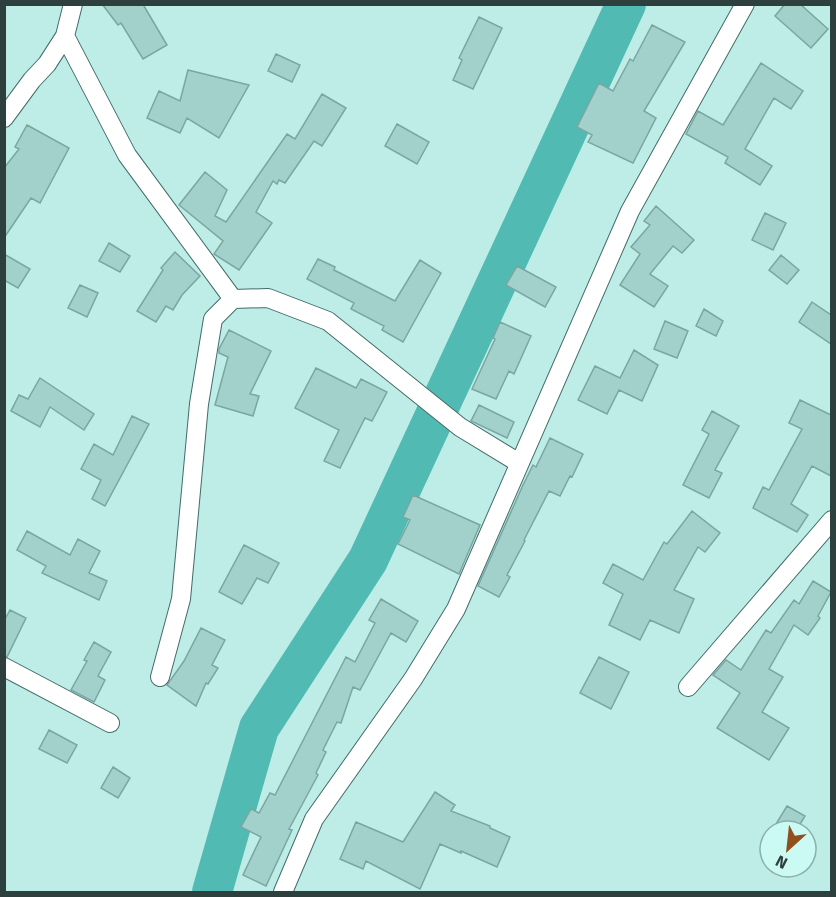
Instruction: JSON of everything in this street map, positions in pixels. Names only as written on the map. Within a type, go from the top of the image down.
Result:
[{"type":"street","points":[[4,118],[47,64],[65,36],[73,4]]},
{"type":"street","points":[[283,892],[314,819],[413,679],[456,609],[630,211],[745,4]]},
{"type":"street","points":[[65,36],[127,155],[233,299]]},
{"type":"street","points":[[160,677],[181,599],[199,404],[213,319],[233,299],[268,298],[328,321],[460,427],[519,463]]},
{"type":"street","points":[[688,687],[831,520]]},
{"type":"street","points":[[4,667],[110,723]]},
{"type":"building","points":[[102,4],[146,4],[144,6],[167,45],[143,59],[121,23],[118,25]]},
{"type":"building","points":[[785,4],[800,4],[828,29],[811,48],[775,16]]},
{"type":"building","points":[[479,17],[502,28],[473,89],[453,80],[462,60],[459,58]]},
{"type":"building","points":[[652,25],[685,42],[644,111],[656,118],[633,163],[588,142],[592,135],[577,127],[599,83],[613,91],[630,59],[633,61]]},
{"type":"building","points":[[276,54],[300,65],[292,82],[268,71]]},
{"type":"building","points":[[761,63],[803,91],[791,109],[774,98],[745,149],[772,166],[760,185],[725,163],[728,157],[686,134],[698,111],[723,125]]},
{"type":"building","points":[[188,70],[249,85],[219,138],[187,118],[180,133],[147,118],[159,91],[180,101]]},
{"type":"building","points":[[322,94],[346,108],[322,146],[314,141],[285,183],[279,180],[277,184],[273,181],[256,212],[272,223],[239,270],[214,254],[223,241],[179,205],[205,172],[227,190],[215,216],[226,222],[287,134],[295,139]]},
{"type":"building","points":[[397,124],[429,142],[417,164],[385,146]]},
{"type":"building","points":[[27,125],[69,148],[40,203],[31,198],[4,238],[4,168],[19,149],[15,147]]},
{"type":"building","points":[[656,206],[694,240],[682,253],[673,246],[650,274],[668,286],[654,307],[620,285],[640,254],[631,247],[650,225],[644,221]]},
{"type":"building","points":[[765,213],[786,223],[773,250],[752,240]]},
{"type":"building","points":[[109,243],[130,256],[120,272],[99,261]]},
{"type":"building","points":[[175,252],[200,276],[182,295],[173,310],[166,306],[156,322],[137,311],[163,270],[161,268]]},
{"type":"building","points":[[4,254],[30,269],[18,288],[4,280]]},
{"type":"building","points":[[781,255],[799,270],[787,284],[769,270]]},
{"type":"building","points":[[318,259],[335,267],[334,270],[395,301],[420,260],[441,273],[403,342],[382,330],[384,326],[351,309],[354,303],[307,279]]},
{"type":"building","points":[[517,266],[556,287],[545,307],[506,285]]},
{"type":"building","points":[[80,285],[98,293],[87,317],[68,308]]},
{"type":"building","points":[[812,302],[831,315],[831,344],[799,322]]},
{"type":"building","points":[[704,309],[723,321],[716,336],[696,326]]},
{"type":"building","points":[[665,321],[688,331],[677,358],[654,349]]},
{"type":"building","points":[[500,322],[531,336],[514,374],[509,371],[496,399],[472,389],[495,339],[493,338]]},
{"type":"building","points":[[229,330],[271,351],[250,394],[259,396],[253,416],[215,405],[228,357],[219,353],[219,349]]},
{"type":"building","points":[[634,350],[658,365],[642,401],[619,390],[607,414],[578,400],[595,366],[620,378]]},
{"type":"building","points":[[316,368],[356,388],[361,379],[387,392],[372,421],[365,418],[340,468],[324,461],[339,430],[295,408]]},
{"type":"building","points":[[40,378],[94,414],[84,430],[50,407],[40,427],[11,411],[19,395],[28,399]]},
{"type":"building","points":[[800,400],[831,415],[831,476],[812,466],[791,504],[808,515],[797,532],[753,508],[763,487],[769,490],[802,429],[789,423]]},
{"type":"building","points":[[479,405],[514,422],[507,438],[471,421]]},
{"type":"building","points":[[712,411],[739,426],[715,470],[722,473],[709,498],[683,485],[709,434],[702,430]]},
{"type":"building","points":[[132,416],[149,424],[105,506],[92,499],[101,480],[81,469],[94,444],[113,455]]},
{"type":"building","points":[[550,438],[583,454],[560,496],[549,491],[507,575],[510,577],[499,597],[478,586],[523,485],[533,465],[536,467]]},
{"type":"building","points":[[413,495],[480,525],[459,574],[398,544],[410,520],[403,517]]},
{"type":"building","points":[[692,511],[720,533],[705,552],[698,547],[674,590],[694,599],[679,633],[650,620],[640,640],[609,625],[623,594],[603,583],[613,564],[643,580],[664,542],[667,544]]},
{"type":"building","points":[[27,531],[70,555],[78,539],[100,551],[89,573],[107,581],[99,600],[42,573],[46,566],[17,550]]},
{"type":"building","points":[[244,545],[279,563],[268,583],[257,578],[242,604],[219,592]]},
{"type":"building","points":[[813,581],[831,592],[818,616],[820,618],[808,635],[794,625],[769,669],[783,677],[762,712],[789,728],[769,760],[717,728],[740,693],[713,675],[726,660],[741,670],[766,630],[771,633],[794,600],[799,604]]},
{"type":"building","points":[[381,599],[418,621],[406,642],[391,633],[360,690],[353,687],[341,723],[337,722],[323,750],[326,752],[316,773],[318,775],[289,829],[292,830],[266,886],[243,875],[261,837],[241,827],[251,809],[259,813],[270,793],[275,795],[346,657],[355,662],[375,623],[369,620]]},
{"type":"building","points":[[10,610],[26,618],[7,657],[4,656],[4,621]]},
{"type":"building","points":[[201,628],[225,640],[212,665],[218,668],[208,684],[206,683],[196,706],[167,685],[184,661]]},
{"type":"building","points":[[94,642],[111,652],[98,676],[105,680],[94,702],[71,690],[87,661],[84,660]]},
{"type":"building","points":[[599,657],[629,672],[611,709],[580,693]]},
{"type":"building","points":[[49,730],[77,745],[67,763],[39,749]]},
{"type":"building","points":[[113,767],[130,778],[118,798],[101,788]]},
{"type":"building","points":[[435,792],[455,805],[451,811],[490,826],[510,837],[497,867],[440,844],[420,889],[366,861],[363,869],[340,859],[356,822],[403,842]]},
{"type":"building","points":[[787,806],[805,816],[803,819],[779,819]]},
{"type":"waterway","points":[[212,892],[259,728],[368,560],[626,4]]}]
